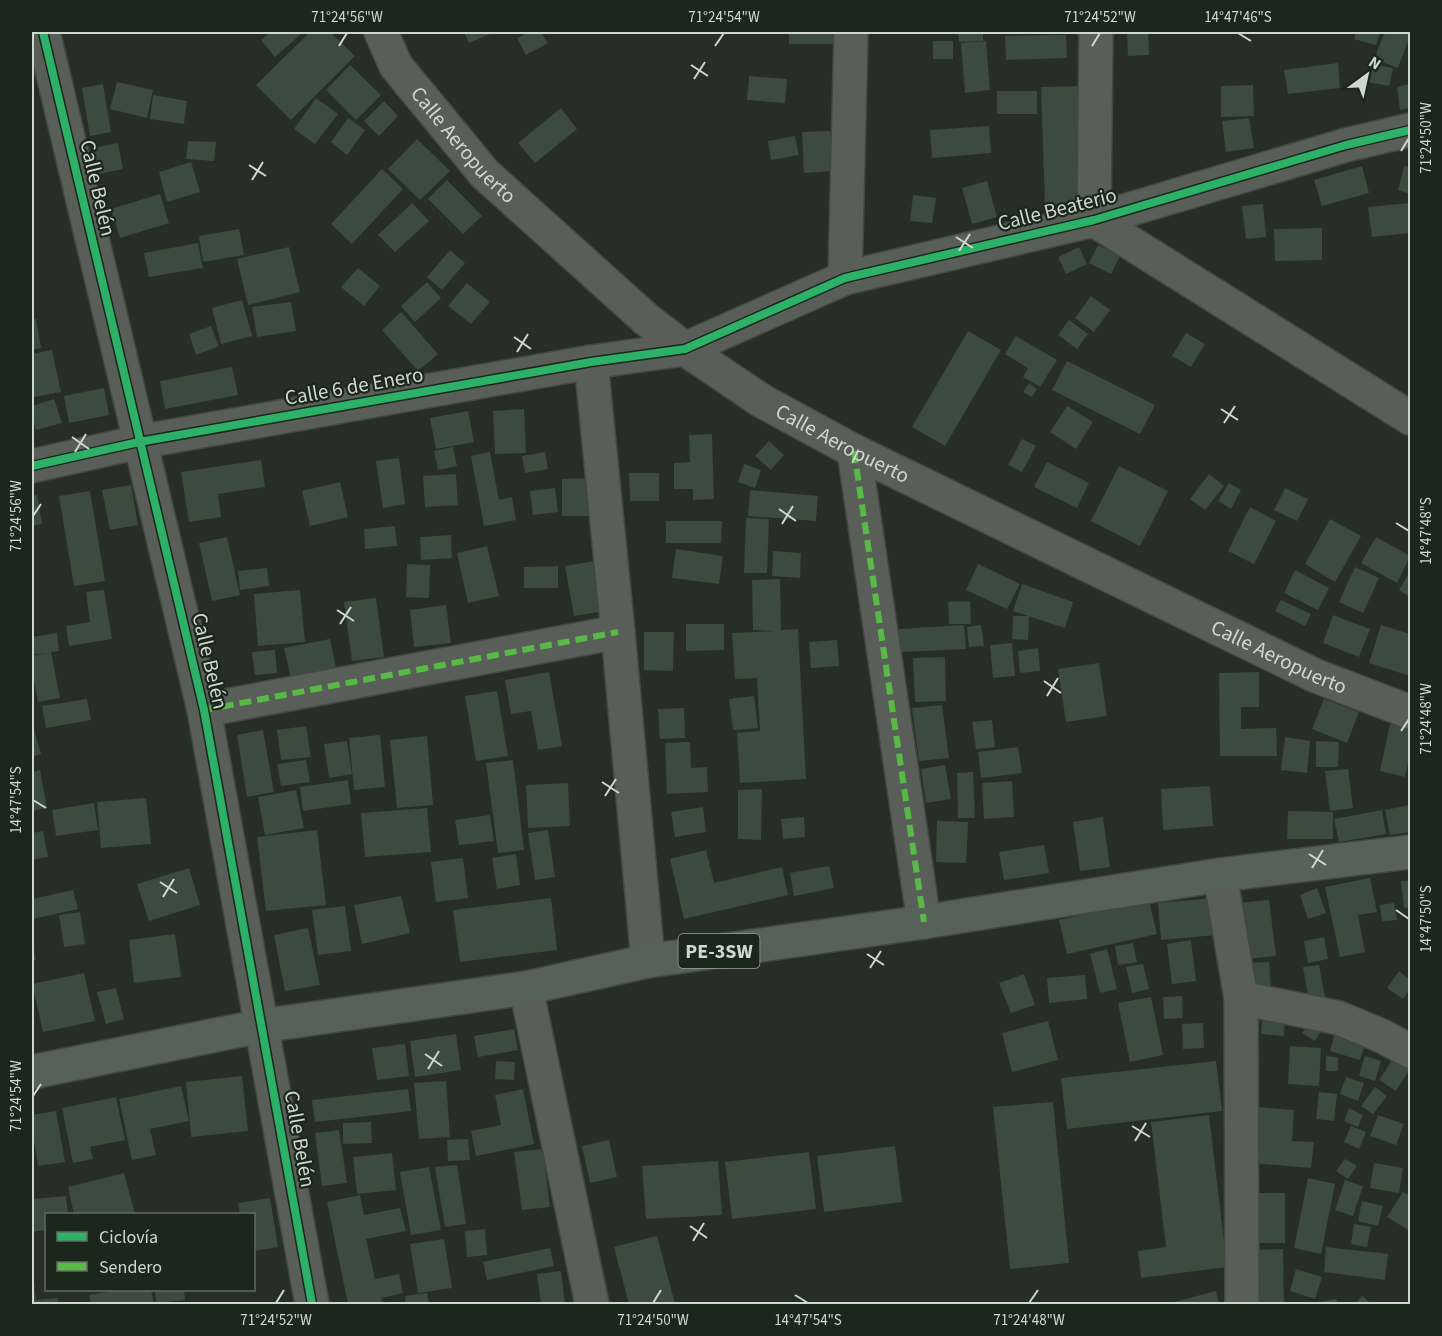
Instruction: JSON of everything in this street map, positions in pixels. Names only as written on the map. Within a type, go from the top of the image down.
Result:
[{"type":"main road","name":"PE-3SW","points":[[32,1072],[261,1026],[526,988],[648,962],[924,922],[1220,875],[1410,852]]},
{"type":"street","name":"Calle Belén","points":[[43,32],[204,710],[312,1305]]},
{"type":"street","name":"Calle Aeropuerto","points":[[381,32],[396,66],[484,174],[646,319],[685,349],[762,401],[854,451],[1316,676],[1410,712]]},
{"type":"street","points":[[845,278],[851,32]]},
{"type":"street","points":[[1095,32],[1094,220],[1410,418]]},
{"type":"street","name":"Calle Beaterio","points":[[685,349],[845,278],[1094,220],[1346,145],[1410,130]]},
{"type":"street","name":"Calle 6 de Enero","points":[[32,466],[139,442],[591,362],[685,349]]},
{"type":"street","points":[[591,362],[648,962]]},
{"type":"street","points":[[854,451],[924,922]]},
{"type":"street","points":[[204,710],[618,632]]},
{"type":"street","points":[[1220,875],[1241,998],[1242,1305]]},
{"type":"street","points":[[526,988],[591,1305]]},
{"type":"street","points":[[1241,998],[1339,1018],[1382,1036],[1410,1051]]},
{"type":"building","points":[[271,32],[297,32],[300,35],[275,57],[261,40]]},
{"type":"building","points":[[310,32],[330,32],[355,56],[291,120],[256,85]]},
{"type":"building","points":[[464,32],[495,32],[469,43]]},
{"type":"building","points":[[529,32],[541,32],[548,43],[526,55],[517,38]]},
{"type":"building","points":[[789,32],[842,32],[842,44],[789,44]]},
{"type":"building","points":[[958,32],[983,32],[983,41],[959,42]]},
{"type":"building","points":[[1127,32],[1148,32],[1149,55],[1128,56]]},
{"type":"building","points":[[1356,32],[1380,32],[1376,45],[1354,39]]},
{"type":"building","points":[[1385,32],[1410,32],[1398,68],[1374,59]]},
{"type":"building","points":[[1066,35],[1067,58],[1006,60],[1005,36]]},
{"type":"building","points":[[933,41],[953,41],[953,59],[933,59]]},
{"type":"building","points":[[986,41],[990,90],[965,93],[961,43]]},
{"type":"building","points":[[1338,63],[1340,88],[1288,94],[1284,70]]},
{"type":"building","points":[[1371,64],[1393,68],[1389,86],[1368,82]]},
{"type":"building","points":[[350,65],[381,95],[356,120],[326,90]]},
{"type":"building","points":[[749,76],[787,79],[785,103],[747,100]]},
{"type":"building","points":[[117,82],[153,90],[147,118],[110,109]]},
{"type":"building","points":[[103,84],[111,132],[90,136],[82,88]]},
{"type":"building","points":[[1410,84],[1410,108],[1400,110],[1397,87]]},
{"type":"building","points":[[1253,85],[1254,116],[1221,117],[1221,86]]},
{"type":"building","points":[[1083,86],[1086,203],[1045,205],[1041,87]]},
{"type":"building","points":[[997,91],[1037,91],[1037,114],[997,114]]},
{"type":"building","points":[[153,95],[187,101],[184,124],[150,119]]},
{"type":"building","points":[[316,98],[338,114],[315,144],[294,129]]},
{"type":"building","points":[[384,101],[398,116],[379,136],[364,121]]},
{"type":"building","points":[[561,108],[577,129],[535,163],[518,143]]},
{"type":"building","points":[[348,118],[365,130],[347,155],[331,142]]},
{"type":"building","points":[[1249,118],[1254,148],[1226,152],[1222,121]]},
{"type":"building","points":[[989,126],[991,153],[932,158],[930,130]]},
{"type":"building","points":[[830,131],[833,171],[804,173],[802,132]]},
{"type":"building","points":[[795,136],[799,155],[771,160],[768,141]]},
{"type":"building","points":[[417,139],[450,171],[420,200],[388,169]]},
{"type":"building","points":[[188,141],[216,142],[214,161],[186,159]]},
{"type":"building","points":[[118,143],[123,169],[99,174],[93,148]]},
{"type":"building","points":[[191,162],[200,192],[167,202],[159,172]]},
{"type":"building","points":[[1362,166],[1369,193],[1322,206],[1314,180]]},
{"type":"building","points":[[1404,166],[1410,167],[1410,194],[1398,190]]},
{"type":"building","points":[[382,169],[403,189],[352,244],[331,224]]},
{"type":"building","points":[[447,180],[482,216],[463,234],[428,199]]},
{"type":"building","points":[[987,181],[997,217],[972,224],[962,188]]},
{"type":"building","points":[[160,194],[169,223],[120,238],[111,209]]},
{"type":"building","points":[[913,195],[936,198],[932,223],[910,221]]},
{"type":"building","points":[[412,203],[429,221],[395,252],[378,235]]},
{"type":"building","points":[[1410,203],[1410,233],[1372,237],[1368,207]]},
{"type":"building","points":[[1263,204],[1266,237],[1246,239],[1242,206]]},
{"type":"building","points":[[1322,228],[1322,260],[1275,261],[1274,229]]},
{"type":"building","points":[[239,229],[244,255],[203,262],[199,236]]},
{"type":"building","points":[[198,243],[203,268],[149,277],[144,253]]},
{"type":"building","points":[[1098,245],[1120,256],[1111,274],[1089,263]]},
{"type":"building","points":[[289,247],[300,292],[248,305],[237,259]]},
{"type":"building","points":[[1079,247],[1087,264],[1066,274],[1058,257]]},
{"type":"building","points":[[450,250],[465,263],[442,290],[427,277]]},
{"type":"building","points":[[358,268],[380,286],[364,306],[341,287]]},
{"type":"building","points":[[427,282],[441,298],[415,322],[401,306]]},
{"type":"building","points":[[467,283],[490,302],[471,324],[448,306]]},
{"type":"building","points":[[1091,296],[1110,310],[1094,332],[1075,318]]},
{"type":"building","points":[[242,300],[252,336],[221,344],[212,308]]},
{"type":"building","points":[[291,302],[296,331],[257,337],[252,307]]},
{"type":"building","points":[[401,312],[438,354],[418,371],[382,330]]},
{"type":"building","points":[[36,319],[41,348],[32,350],[32,320]]},
{"type":"building","points":[[1069,320],[1088,334],[1077,349],[1058,335]]},
{"type":"building","points":[[211,326],[219,346],[196,355],[189,334]]},
{"type":"building","points":[[968,331],[1001,350],[945,446],[912,427]]},
{"type":"building","points":[[1186,333],[1205,344],[1191,367],[1172,356]]},
{"type":"building","points":[[1016,336],[1057,360],[1040,387],[1023,377],[1028,368],[1005,354]]},
{"type":"building","points":[[52,350],[61,392],[34,397],[32,354]]},
{"type":"building","points":[[1067,361],[1155,405],[1140,434],[1052,390]]},
{"type":"building","points":[[232,367],[238,395],[165,409],[160,381]]},
{"type":"building","points":[[1029,383],[1037,389],[1032,397],[1023,392]]},
{"type":"building","points":[[104,388],[109,415],[69,423],[64,396]]},
{"type":"building","points":[[54,399],[62,423],[36,430],[32,417],[32,406]]},
{"type":"building","points":[[1067,406],[1093,422],[1076,449],[1050,432]]},
{"type":"building","points":[[524,409],[526,453],[495,454],[493,411]]},
{"type":"building","points":[[468,411],[474,442],[436,449],[430,418]]},
{"type":"building","points":[[712,434],[714,499],[693,500],[693,489],[674,489],[674,463],[690,462],[689,435]]},
{"type":"building","points":[[1022,439],[1036,446],[1022,472],[1008,465]]},
{"type":"building","points":[[769,441],[784,455],[771,470],[755,456]]},
{"type":"building","points":[[453,447],[457,466],[438,470],[434,451]]},
{"type":"building","points":[[490,452],[499,500],[512,497],[516,520],[484,526],[471,456]]},
{"type":"building","points":[[545,452],[548,469],[525,473],[522,456]]},
{"type":"building","points":[[399,458],[405,504],[383,508],[376,461]]},
{"type":"building","points":[[261,460],[265,487],[218,494],[221,517],[189,522],[181,472]]},
{"type":"building","points":[[1047,462],[1089,483],[1077,508],[1034,487]]},
{"type":"building","points":[[744,464],[761,470],[755,488],[738,482]]},
{"type":"building","points":[[1119,466],[1168,491],[1140,546],[1091,521]]},
{"type":"building","points":[[629,473],[659,473],[659,501],[630,501]]},
{"type":"building","points":[[456,474],[458,505],[425,507],[423,476]]},
{"type":"building","points":[[1209,474],[1224,486],[1205,510],[1190,499]]},
{"type":"building","points":[[589,478],[590,516],[562,516],[562,479]]},
{"type":"building","points":[[340,482],[348,517],[310,526],[302,491]]},
{"type":"building","points":[[1229,483],[1241,490],[1231,509],[1218,501]]},
{"type":"building","points":[[131,485],[138,525],[110,530],[102,490]]},
{"type":"building","points":[[555,488],[558,512],[533,515],[530,491]]},
{"type":"building","points":[[1285,488],[1308,499],[1297,521],[1274,510]]},
{"type":"building","points":[[750,490],[818,496],[816,521],[748,516]]},
{"type":"building","points":[[90,491],[105,581],[74,586],[59,496]]},
{"type":"building","points":[[37,495],[42,524],[32,526],[32,496]]},
{"type":"building","points":[[1250,507],[1276,521],[1254,564],[1228,551]]},
{"type":"building","points":[[746,518],[769,519],[767,573],[744,573]]},
{"type":"building","points":[[1330,519],[1361,536],[1335,582],[1305,564]]},
{"type":"building","points":[[666,521],[722,521],[721,543],[666,543]]},
{"type":"building","points":[[395,526],[397,546],[365,549],[364,529]]},
{"type":"building","points":[[451,535],[452,558],[421,560],[420,537]]},
{"type":"building","points":[[227,537],[240,595],[212,601],[199,543]]},
{"type":"building","points":[[1376,537],[1410,556],[1397,583],[1361,563]]},
{"type":"building","points":[[487,546],[499,596],[468,603],[457,553]]},
{"type":"building","points":[[676,549],[723,556],[719,584],[672,578]]},
{"type":"building","points":[[773,551],[801,553],[800,578],[772,576]]},
{"type":"building","points":[[595,561],[604,611],[574,616],[565,566]]},
{"type":"building","points":[[407,564],[430,565],[429,598],[406,597]]},
{"type":"building","points":[[978,564],[1020,584],[1007,609],[966,590]]},
{"type":"building","points":[[558,566],[558,588],[524,588],[524,567]]},
{"type":"building","points":[[1355,567],[1379,578],[1363,613],[1339,602]]},
{"type":"building","points":[[267,568],[269,586],[240,590],[238,571]]},
{"type":"building","points":[[1295,570],[1329,588],[1318,610],[1284,593]]},
{"type":"building","points":[[1410,572],[1410,597],[1399,590]]},
{"type":"building","points":[[780,579],[781,630],[798,629],[806,779],[740,783],[737,733],[760,731],[757,678],[735,679],[732,633],[776,631],[753,630],[752,580]]},
{"type":"building","points":[[1022,584],[1073,602],[1065,628],[1013,611]]},
{"type":"building","points":[[104,590],[112,639],[69,646],[66,626],[90,622],[86,592]]},
{"type":"building","points":[[300,590],[305,642],[258,646],[254,594]]},
{"type":"building","points":[[376,598],[384,657],[352,661],[344,602]]},
{"type":"building","points":[[1281,600],[1311,614],[1305,626],[1275,611]]},
{"type":"building","points":[[970,601],[971,624],[949,624],[948,602]]},
{"type":"building","points":[[446,605],[451,643],[414,647],[410,610]]},
{"type":"building","points":[[1333,615],[1370,629],[1359,657],[1323,643]]},
{"type":"building","points":[[1013,616],[1029,616],[1028,640],[1012,639]]},
{"type":"building","points":[[686,624],[724,624],[724,650],[686,651]]},
{"type":"building","points":[[964,625],[966,649],[900,652],[899,629]]},
{"type":"building","points":[[981,625],[984,646],[969,647],[967,627]]},
{"type":"building","points":[[1381,625],[1410,634],[1410,676],[1369,663]]},
{"type":"building","points":[[644,632],[674,632],[673,671],[644,670]]},
{"type":"building","points":[[57,633],[59,651],[51,652],[60,698],[38,702],[32,670],[32,656],[46,653],[32,655],[32,637]]},
{"type":"building","points":[[330,639],[336,668],[291,678],[284,648]]},
{"type":"building","points":[[837,640],[839,666],[811,668],[809,642]]},
{"type":"building","points":[[1012,643],[1015,676],[993,678],[990,645]]},
{"type":"building","points":[[1038,648],[1040,671],[1020,673],[1018,651]]},
{"type":"building","points":[[275,650],[277,673],[255,675],[252,652]]},
{"type":"building","points":[[945,657],[946,701],[915,702],[913,658]]},
{"type":"building","points":[[1099,663],[1107,716],[1066,722],[1058,669]]},
{"type":"building","points":[[549,672],[562,746],[538,750],[531,711],[511,714],[505,680]]},
{"type":"building","points":[[1259,672],[1259,707],[1241,707],[1241,729],[1276,728],[1277,756],[1220,756],[1219,673]]},
{"type":"building","points":[[497,691],[508,756],[476,761],[465,696]]},
{"type":"building","points":[[754,696],[758,728],[733,730],[729,699]]},
{"type":"building","points":[[87,699],[91,720],[46,728],[42,706]]},
{"type":"building","points":[[1324,699],[1359,712],[1347,743],[1312,729]]},
{"type":"building","points":[[942,705],[949,758],[919,761],[912,708]]},
{"type":"building","points":[[684,708],[685,738],[660,739],[658,709]]},
{"type":"building","points":[[992,720],[995,747],[976,749],[972,722]]},
{"type":"building","points":[[32,721],[41,754],[32,757]]},
{"type":"building","points":[[1390,724],[1410,729],[1410,754],[1405,777],[1380,771]]},
{"type":"building","points":[[306,726],[311,757],[281,760],[277,730]]},
{"type":"building","points":[[263,730],[274,792],[247,797],[237,735]]},
{"type":"building","points":[[380,735],[385,787],[354,790],[349,738]]},
{"type":"building","points":[[427,736],[433,805],[397,808],[390,740]]},
{"type":"building","points":[[1285,737],[1310,741],[1307,773],[1281,770]]},
{"type":"building","points":[[347,741],[352,774],[329,778],[324,744]]},
{"type":"building","points":[[1316,741],[1339,742],[1338,767],[1316,767]]},
{"type":"building","points":[[690,742],[691,768],[707,767],[708,792],[667,794],[665,743]]},
{"type":"building","points":[[1018,747],[1022,773],[981,778],[978,752]]},
{"type":"building","points":[[306,760],[310,782],[281,786],[277,764]]},
{"type":"building","points":[[513,760],[524,850],[498,853],[486,763]]},
{"type":"building","points":[[945,765],[951,799],[926,803],[921,769]]},
{"type":"building","points":[[1348,769],[1353,808],[1330,811],[1325,771]]},
{"type":"building","points":[[40,770],[47,808],[32,811],[32,772]]},
{"type":"building","points":[[973,772],[975,818],[958,818],[957,773]]},
{"type":"building","points":[[348,780],[351,804],[303,811],[300,787]]},
{"type":"building","points":[[1012,781],[1014,817],[984,819],[982,783]]},
{"type":"building","points":[[568,783],[570,826],[528,828],[526,785]]},
{"type":"building","points":[[1210,786],[1213,826],[1163,830],[1161,789]]},
{"type":"building","points":[[762,789],[761,840],[738,839],[738,790]]},
{"type":"building","points":[[296,790],[304,828],[265,835],[258,797]]},
{"type":"building","points":[[146,798],[151,844],[101,848],[97,802]]},
{"type":"building","points":[[94,803],[98,830],[56,836],[52,810]]},
{"type":"building","points":[[1410,805],[1410,832],[1390,835],[1385,810]]},
{"type":"building","points":[[703,807],[706,832],[675,837],[671,812]]},
{"type":"building","points":[[427,808],[431,852],[365,857],[361,813]]},
{"type":"building","points":[[1382,810],[1386,834],[1339,842],[1334,819]]},
{"type":"building","points":[[1288,811],[1333,812],[1333,839],[1287,839]]},
{"type":"building","points":[[490,815],[494,841],[459,845],[455,820]]},
{"type":"building","points":[[804,817],[805,837],[783,839],[781,819]]},
{"type":"building","points":[[1103,817],[1110,867],[1080,871],[1073,822]]},
{"type":"building","points":[[937,821],[968,822],[966,863],[936,862]]},
{"type":"building","points":[[317,830],[326,905],[266,911],[257,837]]},
{"type":"building","points":[[548,830],[555,877],[535,880],[528,833]]},
{"type":"building","points":[[43,831],[48,857],[32,860],[32,833]]},
{"type":"building","points":[[1044,845],[1049,873],[1004,880],[999,852]]},
{"type":"building","points":[[706,850],[714,883],[782,867],[788,895],[684,919],[670,859]]},
{"type":"building","points":[[516,854],[520,885],[497,889],[492,858]]},
{"type":"building","points":[[463,858],[468,898],[436,902],[431,862]]},
{"type":"building","points":[[829,866],[834,888],[794,896],[790,873]]},
{"type":"building","points":[[189,868],[200,905],[149,921],[137,884]]},
{"type":"building","points":[[1370,878],[1377,912],[1358,915],[1365,952],[1340,957],[1325,887]]},
{"type":"building","points":[[1410,880],[1410,907],[1404,908],[1401,881]]},
{"type":"building","points":[[1317,888],[1326,913],[1308,919],[1300,895]]},
{"type":"building","points":[[73,890],[78,909],[33,919],[32,899]]},
{"type":"building","points":[[401,896],[410,933],[362,944],[354,905]]},
{"type":"building","points":[[551,898],[557,950],[460,962],[453,910]]},
{"type":"building","points":[[1213,898],[1216,935],[1161,940],[1158,903]]},
{"type":"building","points":[[1149,900],[1157,934],[1067,954],[1059,920]]},
{"type":"building","points":[[1269,900],[1276,956],[1244,959],[1237,903]]},
{"type":"building","points":[[1394,903],[1397,920],[1382,921],[1380,905]]},
{"type":"building","points":[[345,906],[351,951],[318,955],[312,910]]},
{"type":"building","points":[[80,912],[85,944],[64,947],[59,915]]},
{"type":"building","points":[[308,928],[320,985],[285,991],[274,935]]},
{"type":"building","points":[[175,934],[181,977],[134,983],[129,940]]},
{"type":"building","points":[[1324,937],[1328,959],[1308,963],[1304,941]]},
{"type":"building","points":[[32,939],[36,960],[32,961]]},
{"type":"building","points":[[1191,940],[1196,981],[1172,984],[1167,944]]},
{"type":"building","points":[[1133,943],[1137,962],[1118,965],[1115,946]]},
{"type":"building","points":[[1107,949],[1117,989],[1100,993],[1090,954]]},
{"type":"building","points":[[1269,962],[1271,989],[1250,990],[1248,963]]},
{"type":"building","points":[[1143,964],[1149,989],[1132,993],[1126,967]]},
{"type":"building","points":[[1319,965],[1325,997],[1309,1000],[1303,967]]},
{"type":"building","points":[[1399,971],[1410,980],[1410,989],[1403,999],[1387,988]]},
{"type":"building","points":[[84,973],[95,1021],[43,1032],[32,984]]},
{"type":"building","points":[[1024,974],[1035,1005],[1011,1013],[999,983]]},
{"type":"building","points":[[1085,975],[1087,999],[1049,1003],[1047,978]]},
{"type":"building","points":[[116,988],[124,1019],[106,1024],[97,992]]},
{"type":"building","points":[[1182,996],[1183,1018],[1164,1019],[1163,997]]},
{"type":"building","points":[[1151,997],[1163,1055],[1130,1062],[1118,1003]]},
{"type":"building","points":[[1263,1011],[1285,1013],[1284,1036],[1261,1034]]},
{"type":"building","points":[[1311,1020],[1323,1027],[1315,1041],[1302,1033]]},
{"type":"building","points":[[1048,1021],[1058,1060],[1012,1072],[1002,1033]]},
{"type":"building","points":[[1203,1023],[1204,1048],[1183,1049],[1182,1024]]},
{"type":"building","points":[[514,1029],[518,1050],[478,1057],[474,1036]]},
{"type":"building","points":[[1335,1032],[1366,1042],[1360,1060],[1330,1051]]},
{"type":"building","points":[[456,1034],[461,1070],[415,1077],[410,1041]]},
{"type":"building","points":[[405,1044],[409,1076],[377,1080],[372,1048]]},
{"type":"building","points":[[1290,1046],[1321,1048],[1319,1086],[1288,1084]]},
{"type":"building","points":[[1396,1054],[1410,1064],[1410,1069],[1396,1091],[1379,1080]]},
{"type":"building","points":[[1326,1056],[1338,1057],[1338,1071],[1326,1071]]},
{"type":"building","points":[[1365,1056],[1381,1061],[1375,1081],[1359,1076]]},
{"type":"building","points":[[496,1061],[515,1062],[514,1080],[495,1079]]},
{"type":"building","points":[[1216,1061],[1222,1111],[1067,1129],[1061,1078]]},
{"type":"building","points":[[242,1076],[248,1131],[191,1137],[186,1082]]},
{"type":"building","points":[[1346,1077],[1364,1083],[1358,1101],[1340,1094]]},
{"type":"building","points":[[446,1081],[450,1137],[419,1139],[414,1083]]},
{"type":"building","points":[[181,1086],[189,1121],[150,1129],[156,1155],[132,1160],[119,1099]]},
{"type":"building","points":[[1375,1087],[1387,1096],[1373,1114],[1361,1106]]},
{"type":"building","points":[[408,1089],[411,1111],[315,1122],[312,1100]]},
{"type":"building","points":[[523,1089],[534,1144],[476,1156],[471,1131],[501,1125],[495,1095]]},
{"type":"building","points":[[1319,1092],[1337,1094],[1334,1121],[1316,1119]]},
{"type":"building","points":[[116,1097],[125,1140],[90,1147],[93,1159],[73,1163],[62,1108]]},
{"type":"building","points":[[1053,1102],[1069,1263],[1010,1269],[993,1107]]},
{"type":"building","points":[[1258,1107],[1294,1110],[1292,1141],[1314,1142],[1311,1168],[1253,1163]]},
{"type":"building","points":[[1349,1108],[1363,1115],[1358,1127],[1344,1121]]},
{"type":"building","points":[[56,1111],[65,1162],[38,1166],[32,1115]]},
{"type":"building","points":[[1209,1115],[1227,1267],[1141,1278],[1138,1251],[1166,1247],[1151,1122]]},
{"type":"building","points":[[1378,1115],[1404,1124],[1396,1145],[1370,1136]]},
{"type":"building","points":[[371,1122],[372,1143],[343,1144],[343,1123]]},
{"type":"building","points":[[1351,1126],[1366,1132],[1359,1149],[1344,1142]]},
{"type":"building","points":[[339,1130],[347,1183],[322,1186],[315,1133]]},
{"type":"building","points":[[468,1139],[470,1160],[448,1161],[447,1140]]},
{"type":"building","points":[[609,1140],[617,1177],[590,1183],[582,1146]]},
{"type":"building","points":[[895,1146],[902,1202],[824,1212],[817,1156]]},
{"type":"building","points":[[543,1149],[550,1207],[522,1210],[514,1152]]},
{"type":"building","points":[[809,1152],[816,1209],[732,1219],[725,1162]]},
{"type":"building","points":[[392,1153],[396,1190],[357,1194],[353,1157]]},
{"type":"building","points":[[1345,1159],[1357,1166],[1348,1179],[1336,1171]]},
{"type":"building","points":[[718,1161],[722,1215],[646,1219],[642,1166]]},
{"type":"building","points":[[1374,1163],[1403,1168],[1399,1193],[1370,1188]]},
{"type":"building","points":[[457,1165],[466,1224],[445,1227],[435,1167]]},
{"type":"building","points":[[429,1167],[441,1230],[411,1235],[400,1172]]},
{"type":"building","points":[[124,1173],[135,1213],[74,1213],[68,1187]]},
{"type":"building","points":[[1308,1178],[1335,1184],[1321,1254],[1294,1248]]},
{"type":"building","points":[[1345,1180],[1363,1186],[1353,1216],[1335,1210]]},
{"type":"building","points":[[1403,1192],[1410,1196],[1408,1230],[1387,1217]]},
{"type":"building","points":[[1251,1193],[1285,1193],[1285,1243],[1252,1243]]},
{"type":"building","points":[[360,1195],[364,1215],[400,1208],[406,1231],[366,1239],[375,1279],[399,1274],[403,1293],[381,1298],[383,1304],[348,1304],[327,1202]]},
{"type":"building","points":[[66,1196],[68,1213],[45,1213],[45,1230],[32,1232],[32,1199]]},
{"type":"building","points":[[270,1198],[278,1247],[255,1251],[255,1213],[240,1213],[238,1203]]},
{"type":"building","points":[[1362,1201],[1383,1206],[1378,1226],[1358,1221]]},
{"type":"building","points":[[1354,1224],[1371,1227],[1367,1247],[1351,1244]]},
{"type":"building","points":[[485,1229],[487,1255],[467,1257],[465,1231]]},
{"type":"building","points":[[657,1236],[675,1304],[629,1304],[614,1247]]},
{"type":"building","points":[[444,1239],[452,1288],[418,1293],[410,1244]]},
{"type":"building","points":[[1326,1247],[1388,1254],[1385,1280],[1324,1272]]},
{"type":"building","points":[[550,1248],[554,1266],[487,1280],[483,1262]]},
{"type":"building","points":[[1283,1249],[1284,1304],[1250,1304],[1249,1250]]},
{"type":"building","points":[[1296,1269],[1322,1277],[1315,1299],[1290,1291]]},
{"type":"building","points":[[561,1271],[565,1304],[541,1304],[537,1274]]},
{"type":"building","points":[[34,1282],[36,1300],[58,1298],[59,1304],[32,1304],[32,1283]]},
{"type":"building","points":[[111,1291],[151,1291],[154,1304],[91,1304],[89,1295]]},
{"type":"building","points":[[155,1291],[184,1291],[185,1300],[156,1303]]},
{"type":"building","points":[[1216,1291],[1219,1304],[1166,1304]]},
{"type":"building","points":[[427,1293],[429,1304],[406,1304],[405,1296]]},
{"type":"building","points":[[1362,1296],[1372,1304],[1355,1304]]},
{"type":"building","points":[[1336,1299],[1338,1304],[1311,1304],[1311,1303]]},
{"type":"marked path","points":[[854,451],[924,922]]},
{"type":"marked path","points":[[204,710],[618,632]]},
{"type":"cycle path","points":[[43,32],[204,710],[312,1304]]},
{"type":"cycle path","points":[[32,466],[139,442],[591,362],[685,349],[845,278],[1094,220],[1346,145],[1410,130]]}]
